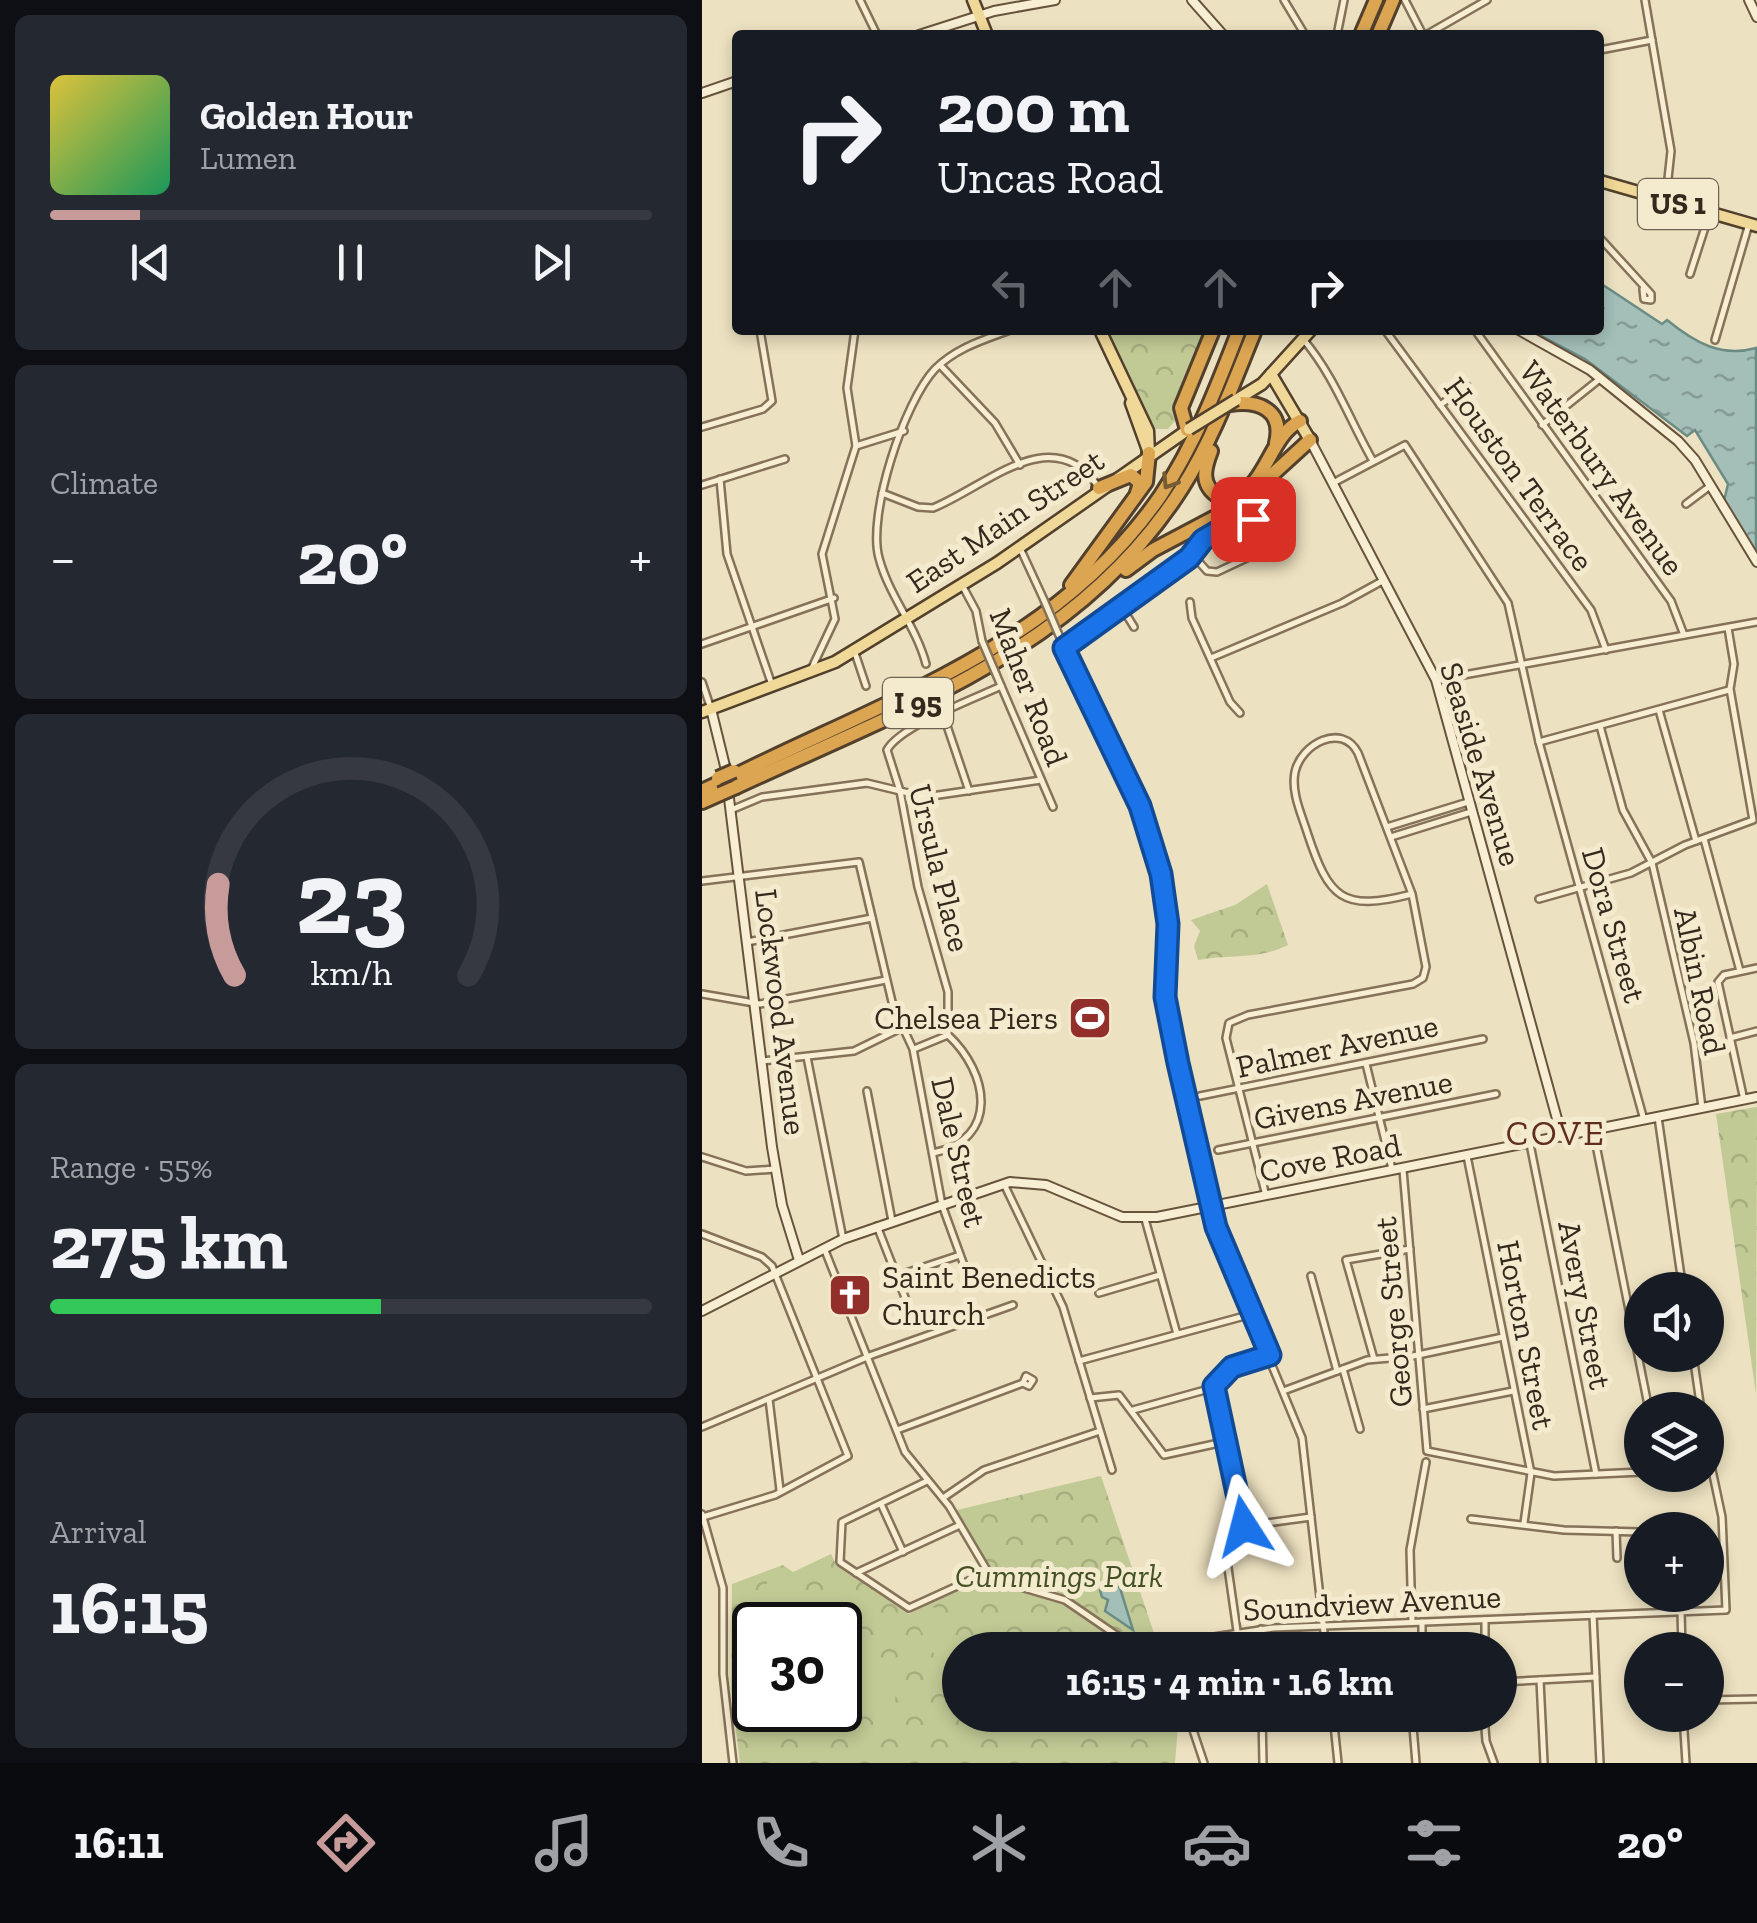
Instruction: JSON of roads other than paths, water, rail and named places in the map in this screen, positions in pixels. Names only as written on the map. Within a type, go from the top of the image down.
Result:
[{"type":"highway","points":[[1363,30],[1376,0]]},
{"type":"highway","points":[[1380,30],[1393,0]]},
{"type":"highway","points":[[1187,430],[1180,408],[1211,335]]},
{"type":"highway","name":"I 95","points":[[734,778],[1010,640],[1093,575],[1150,509],[1196,434],[1247,335]]},
{"type":"highway","points":[[1248,335],[1206,464],[1206,484],[1219,497],[1235,498],[1250,488],[1289,428],[1300,421]]},
{"type":"highway","name":"I 95","points":[[734,778],[986,670],[1046,632],[1088,598],[1138,547],[1180,490],[1215,426],[1248,335]]},
{"type":"highway","points":[[1233,402],[1257,403],[1273,414],[1278,434],[1268,464]]},
{"type":"highway","points":[[1088,598],[1153,550],[1248,498],[1310,440]]},
{"type":"highway","points":[[1010,640],[1076,580],[1148,478],[1149,454]]},
{"type":"highway","points":[[1099,488],[1128,475],[1138,480],[1139,489],[1122,517]]},
{"type":"highway","points":[[702,788],[734,778]]},
{"type":"highway","points":[[702,802],[719,785]]},
{"type":"main road","points":[[974,0],[984,30]]},
{"type":"main road","points":[[937,30],[979,16],[1054,0]]},
{"type":"main road","points":[[1193,0],[1218,30]]},
{"type":"main road","points":[[1749,0],[1756,17]]},
{"type":"main road","points":[[702,92],[732,83]]},
{"type":"main road","name":"US 1","points":[[1604,187],[1753,225]]},
{"type":"main road","points":[[1102,335],[1149,454]]},
{"type":"main road","name":"East Main Street","points":[[706,711],[810,675],[854,650],[906,612],[962,585],[1149,454],[1233,402],[1271,374],[1306,335]]},
{"type":"main road","points":[[1527,335],[1601,378],[1678,441],[1756,562]]},
{"type":"main road","name":"Seaside Avenue","points":[[1271,374],[1300,421],[1436,680],[1562,1137]]},
{"type":"main road","points":[[1136,416],[1149,433],[1149,454]]},
{"type":"main road","points":[[1149,433],[1187,430]]},
{"type":"main road","name":"Lockwood Avenue","points":[[706,711],[720,734],[775,1169],[800,1260]]},
{"type":"main road","name":"Cove Road","points":[[702,1311],[843,1238],[1004,1184],[1038,1183],[1103,1211],[1145,1219],[1756,1097]]},
{"type":"street","points":[[862,0],[875,30]]},
{"type":"street","points":[[1284,0],[1302,30]]},
{"type":"street","points":[[1338,30],[1344,0]]},
{"type":"street","points":[[1405,0],[1422,30]]},
{"type":"street","points":[[1434,30],[1488,0]]},
{"type":"street","points":[[1645,0],[1670,150],[1666,200]]},
{"type":"street","points":[[1604,49],[1652,40]]},
{"type":"street","points":[[1690,274],[1709,213]]},
{"type":"street","points":[[1715,340],[1753,225]]},
{"type":"street","points":[[1604,243],[1643,289]]},
{"type":"street","points":[[702,426],[763,409],[772,401],[761,335]]},
{"type":"street","points":[[810,675],[833,626],[834,598],[823,565],[823,544],[856,446],[846,388],[854,335]]},
{"type":"street","points":[[926,664],[877,550],[876,518],[922,388],[940,365],[963,348],[997,335]]},
{"type":"street","points":[[1308,335],[1342,394],[1350,420],[1373,462],[1333,483]]},
{"type":"street","name":"Houston Terrace","points":[[1389,335],[1591,610],[1606,650]]},
{"type":"street","name":"Waterbury Avenue","points":[[1479,335],[1671,601],[1684,635]]},
{"type":"street","points":[[940,365],[995,423],[1020,465]]},
{"type":"street","points":[[1542,425],[1601,378]]},
{"type":"street","points":[[1440,405],[1467,386]]},
{"type":"street","points":[[856,446],[904,430]]},
{"type":"street","name":"Dora Street","points":[[1373,462],[1405,446],[1503,590],[1539,742],[1644,1120]]},
{"type":"street","points":[[882,493],[918,507],[933,508],[1046,456],[1063,457],[1084,468],[1099,488]]},
{"type":"street","points":[[702,485],[785,459]]},
{"type":"street","points":[[720,479],[727,554],[772,688]]},
{"type":"street","points":[[1686,504],[1710,486]]},
{"type":"street","points":[[1064,648],[1192,554],[1203,540],[1243,517],[1251,517],[1266,539],[1266,549],[1260,555],[1217,572],[1207,572],[1192,554]]},
{"type":"street","points":[[1019,547],[1140,806],[1161,874],[1168,924],[1165,997],[1210,1207],[1302,1438],[1325,1632]]},
{"type":"street","points":[[1210,658],[1342,603],[1384,580]]},
{"type":"street","name":"Maher Road","points":[[962,585],[976,611],[982,641],[1053,807]]},
{"type":"street","points":[[702,644],[834,598]]},
{"type":"street","points":[[1190,602],[1210,658],[1230,702],[1240,713]]},
{"type":"street","points":[[1122,606],[1134,627]]},
{"type":"street","points":[[1436,680],[1756,622]]},
{"type":"street","points":[[1539,899],[1652,863],[1700,840],[1747,825],[1754,812],[1730,689],[1734,664],[1728,628]]},
{"type":"street","points":[[854,650],[866,686]]},
{"type":"street","points":[[702,682],[706,711]]},
{"type":"street","name":"Ursula Place","points":[[948,1035],[950,1001],[910,857],[889,744],[1001,686]]},
{"type":"street","points":[[1539,742],[1730,689]]},
{"type":"street","points":[[1659,710],[1740,971]]},
{"type":"street","points":[[943,714],[969,792]]},
{"type":"street","name":"Albin Road","points":[[1600,726],[1623,810],[1652,863],[1694,1043],[1702,1108]]},
{"type":"street","points":[[1266,1196],[1226,1027],[1236,1018],[1420,981],[1426,962],[1412,894],[1354,745],[1333,738],[1315,744],[1296,771],[1296,797],[1320,870],[1336,892],[1360,903],[1380,904],[1412,894]]},
{"type":"street","points":[[731,810],[762,797],[867,783],[925,798],[1041,780]]},
{"type":"street","points":[[1387,826],[1470,807]]},
{"type":"street","points":[[1391,837],[1470,807]]},
{"type":"street","name":"Dale Street","points":[[739,878],[859,862],[887,980],[913,1049],[942,1205],[969,1278]]},
{"type":"street","points":[[702,881],[739,878]]},
{"type":"street","points":[[747,942],[873,918]]},
{"type":"street","points":[[1744,1100],[1718,982],[1724,975],[1756,968]]},
{"type":"street","points":[[702,994],[755,1003],[887,980]]},
{"type":"street","points":[[762,1062],[857,1050],[903,1027]]},
{"type":"street","points":[[1730,1038],[1756,1031]]},
{"type":"street","points":[[913,1049],[948,1035],[975,1071],[981,1110],[976,1126],[964,1140],[933,1153]]},
{"type":"street","name":"Palmer Avenue","points":[[1200,1096],[1484,1038]]},
{"type":"street","points":[[808,1058],[843,1238]]},
{"type":"street","points":[[1366,1064],[1393,1172]]},
{"type":"street","points":[[867,1091],[892,1221]]},
{"type":"street","name":"Givens Avenue","points":[[1218,1150],[1496,1094]]},
{"type":"street","points":[[1658,1117],[1680,1272]]},
{"type":"street","points":[[1593,1130],[1644,1392]]},
{"type":"street","name":"Avery Street","points":[[1530,1144],[1596,1475]]},
{"type":"street","name":"Horton Street","points":[[1467,1156],[1530,1473],[1524,1523]]},
{"type":"street","points":[[702,1157],[746,1171],[775,1169]]},
{"type":"street","name":"George Street","points":[[1404,1170],[1427,1451],[1530,1473]]},
{"type":"street","points":[[1004,1184],[1038,1263],[1059,1296],[1112,1470]]},
{"type":"street","points":[[1145,1219],[1177,1334]]},
{"type":"street","points":[[877,1226],[906,1300]]},
{"type":"street","points":[[702,1234],[762,1257],[776,1272],[848,1456],[780,1490],[702,1515],[723,1588],[722,1674],[733,1763]]},
{"type":"street","points":[[824,1248],[910,1462],[928,1481],[943,1498],[988,1572],[912,1608],[838,1559],[840,1526],[928,1481]]},
{"type":"street","points":[[1374,1358],[1347,1258],[1410,1250]]},
{"type":"street","points":[[897,1276],[960,1255]]},
{"type":"street","points":[[1099,1292],[1160,1275]]},
{"type":"street","points":[[1310,1276],[1360,1429]]},
{"type":"street","points":[[702,1427],[868,1357],[1013,1306]]},
{"type":"street","points":[[1079,1361],[1252,1314]]},
{"type":"street","points":[[1286,1390],[1374,1358],[1419,1355],[1504,1336]]},
{"type":"street","points":[[1133,1410],[1214,1386],[1232,1367],[1270,1355]]},
{"type":"street","points":[[896,1430],[1023,1383]]},
{"type":"street","points":[[1214,1386],[1244,1526]]},
{"type":"street","points":[[1423,1409],[1513,1391]]},
{"type":"street","points":[[1090,1398],[1114,1393],[1133,1410],[1164,1455],[1228,1441]]},
{"type":"street","points":[[769,1399],[780,1490]]},
{"type":"street","points":[[943,1498],[984,1470],[1100,1432]]},
{"type":"street","points":[[1412,1622],[1410,1550],[1426,1462]]},
{"type":"street","points":[[1530,1473],[1624,1473]]},
{"type":"street","points":[[881,1504],[903,1552]]},
{"type":"street","points":[[1237,1632],[1225,1547],[1244,1526],[1311,1517]]},
{"type":"street","points":[[1471,1519],[1564,1530],[1624,1531]]},
{"type":"street","points":[[856,1574],[960,1525]]},
{"type":"street","points":[[1616,1531],[1617,1558]]},
{"type":"street","name":"Soundview Avenue","points":[[1724,1564],[1724,1610]]},
{"type":"street","name":"Soundview Avenue","points":[[988,1572],[1004,1582],[1065,1600],[1113,1632]]},
{"type":"street","name":"Soundview Avenue","points":[[1237,1632],[1659,1612]]},
{"type":"street","points":[[1593,1615],[1600,1763]]},
{"type":"street","points":[[1485,1620],[1485,1632]]},
{"type":"street","points":[[1422,1622],[1422,1632]]},
{"type":"street","points":[[1517,1681],[1596,1677]]},
{"type":"street","points":[[1540,1680],[1544,1763]]},
{"type":"street","points":[[1724,1700],[1756,1699]]},
{"type":"street","points":[[1194,1732],[1204,1763]]},
{"type":"street","points":[[1262,1732],[1263,1763]]},
{"type":"street","points":[[1335,1732],[1338,1763]]},
{"type":"street","points":[[1413,1732],[1416,1763]]},
{"type":"street","points":[[1485,1732],[1494,1763]]},
{"type":"street","points":[[1684,1732],[1686,1763]]},
{"type":"water","points":[[1604,286],[1662,324],[1667,320],[1708,346],[1731,351],[1756,348],[1756,554],[1724,501],[1728,484],[1695,430],[1687,436],[1585,359],[1539,335],[1604,335]]},
{"type":"water","points":[[1112,1581],[1120,1588],[1133,1630],[1105,1611],[1108,1600],[1100,1590]]},
{"type":"place","name":"Chelsea Piers","points":[[1090,1018]]},
{"type":"place","name":"Saint Benedicts Church","points":[[850,1295]]},
{"type":"district","name":"COVE","points":[[1556,1133]]},
{"type":"park label","name":"Cummings Park","points":[[1059,1576]]}]
